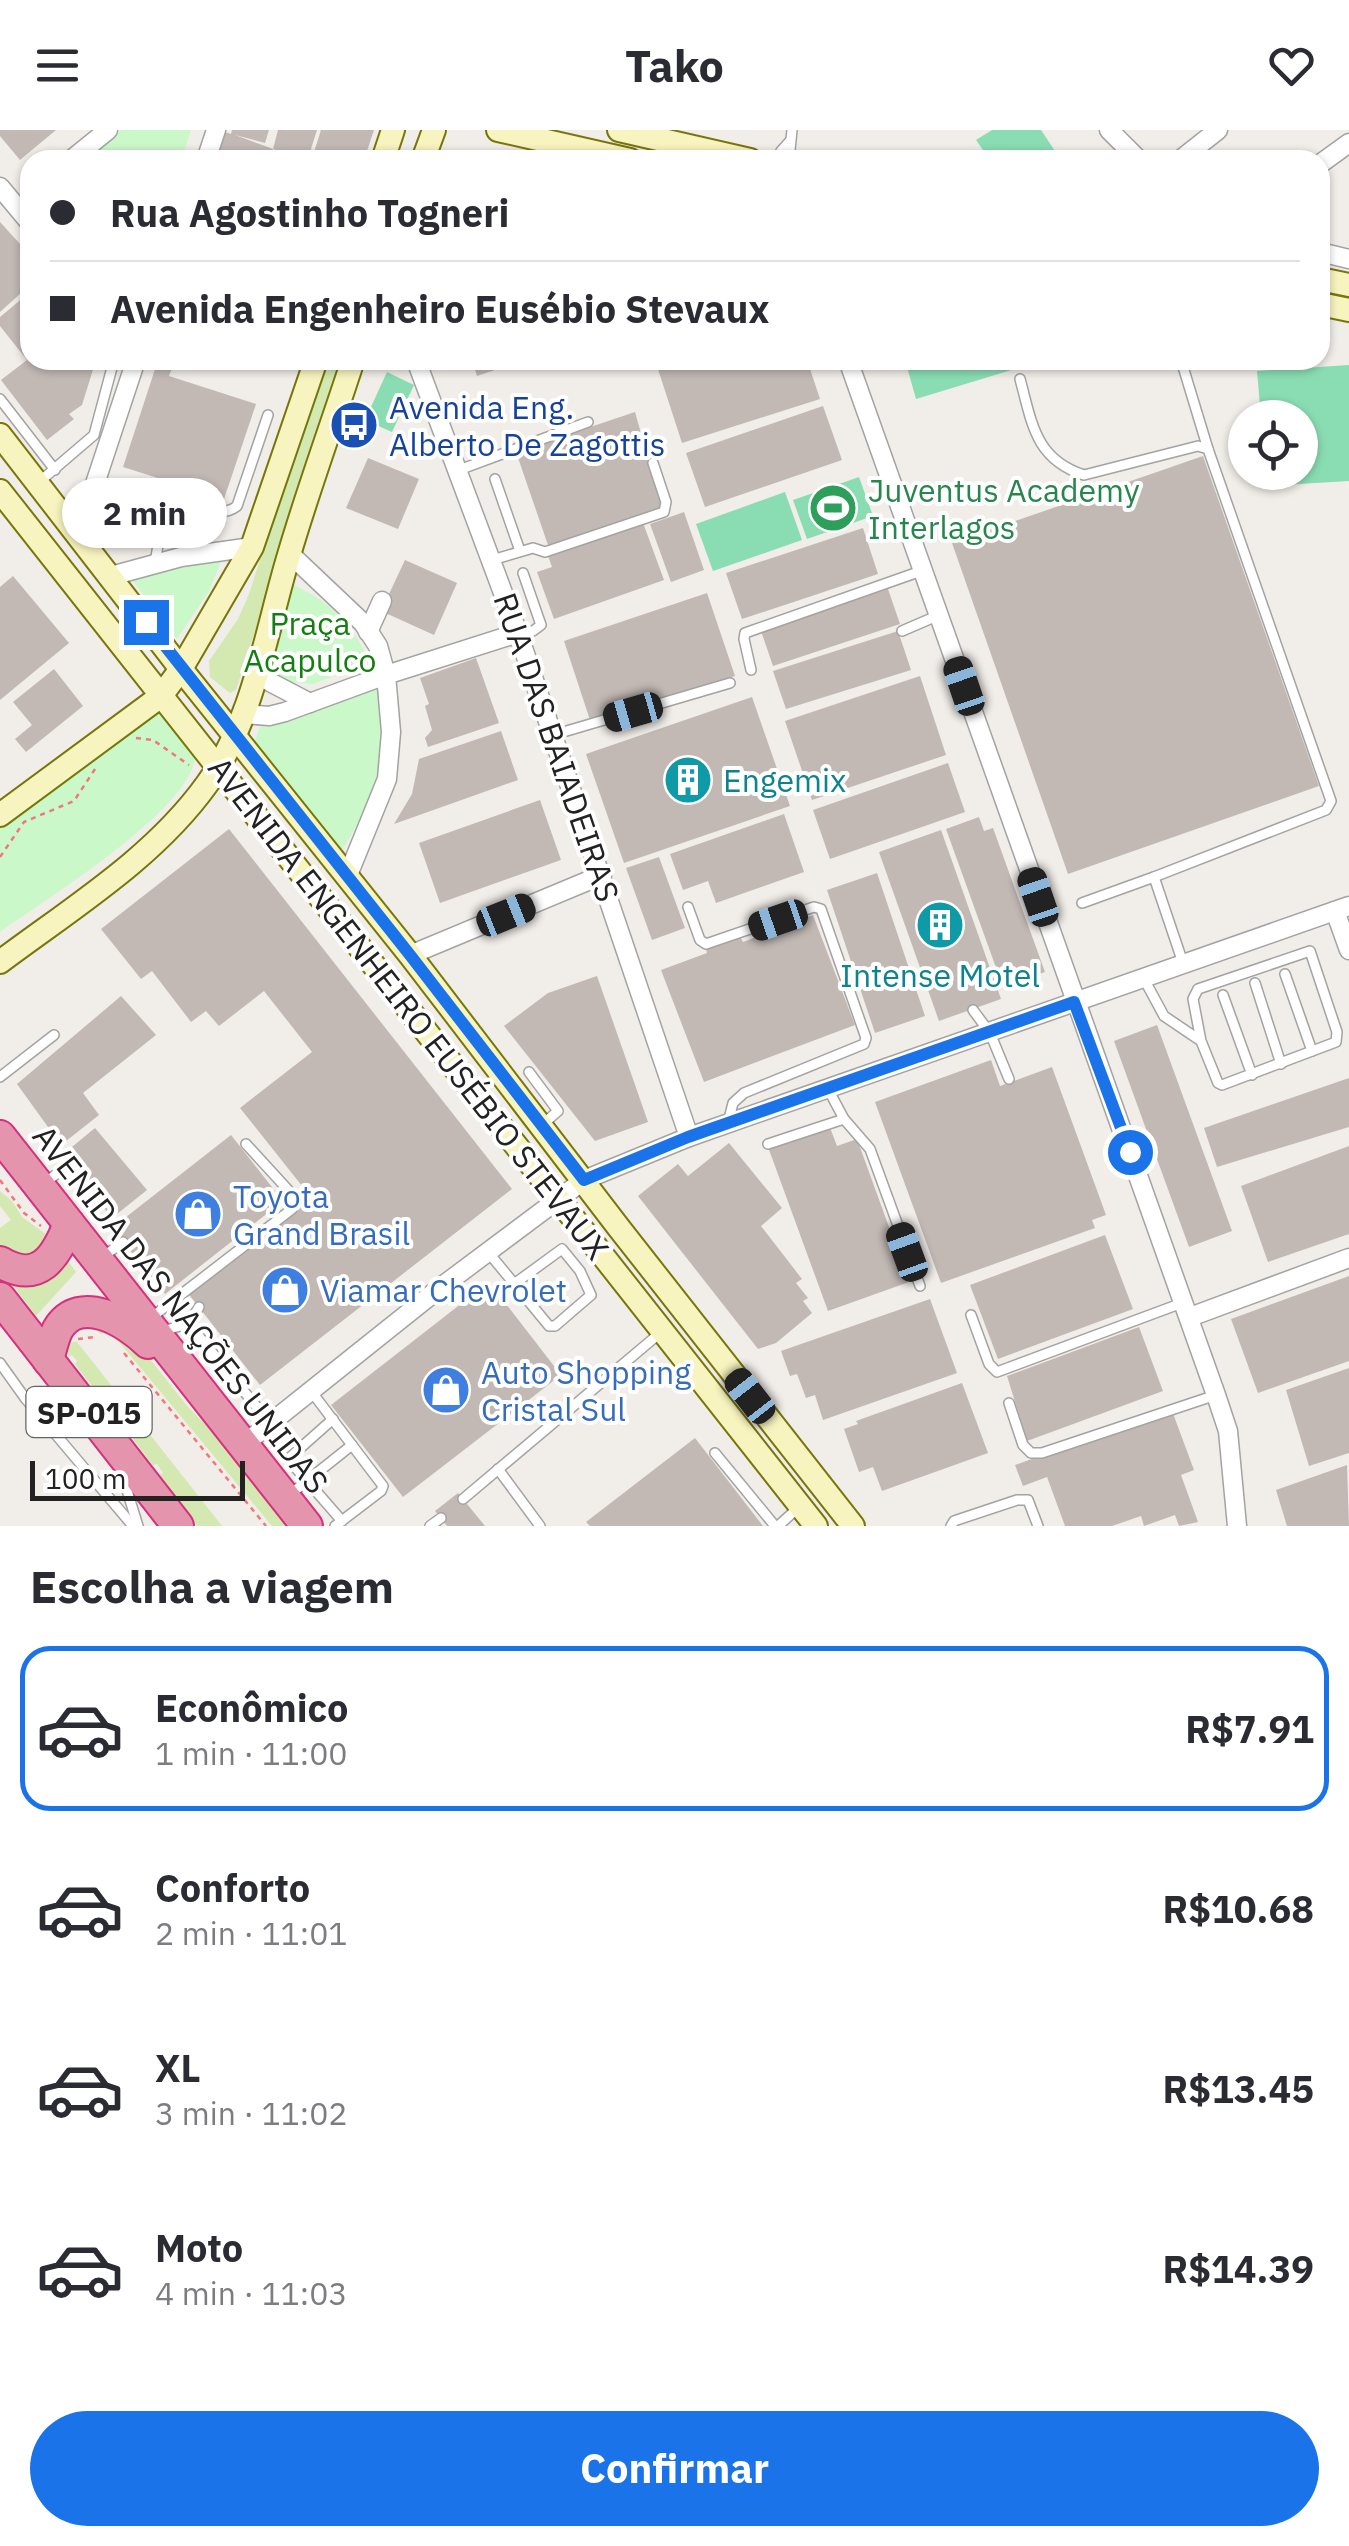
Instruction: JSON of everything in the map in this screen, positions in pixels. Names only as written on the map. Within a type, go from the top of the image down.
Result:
[{"type":"highway","name":"AVENIDA DAS NAÇÕES UNIDAS","points":[[0,1136],[39,1186],[64,1235],[98,1260],[230,1428],[297,1490],[306,1526]]},
{"type":"highway","points":[[0,1262],[18,1270],[34,1270],[46,1264],[64,1235]]},
{"type":"highway","name":"SP-015","points":[[0,1298],[52,1346],[112,1442],[178,1526]]},
{"type":"highway","points":[[52,1346],[73,1316],[98,1312],[124,1322],[145,1340],[196,1405],[230,1428]]},
{"type":"main road","points":[[498,130],[557,150]]},
{"type":"main road","points":[[619,130],[690,139]]},
{"type":"main road","points":[[1,812],[161,696],[181,669],[252,548],[313,370]]},
{"type":"main road","points":[[0,962],[128,867],[165,834],[218,768],[258,664],[289,553],[350,370]]},
{"type":"main road","name":"AVENIDA ENGENHEIRO EUSÉBIO STEVAUX","points":[[3,442],[46,477],[78,534],[181,669],[238,724],[302,818],[853,1526]]},
{"type":"main road","name":"AVENIDA ENGENHEIRO EUSÉBIO STEVAUX","points":[[0,491],[816,1526]]},
{"type":"main road","points":[[268,828],[284,816],[302,818]]},
{"type":"main road","points":[[797,1502],[814,1499],[819,1492],[816,1480]]},
{"type":"street","points":[[83,150],[108,130]]},
{"type":"street","points":[[1109,130],[1129,150]]},
{"type":"street","points":[[1193,150],[1218,130]]},
{"type":"street","points":[[0,187],[20,212]]},
{"type":"street","points":[[14,206],[20,201]]},
{"type":"street","points":[[78,534],[133,370]]},
{"type":"street","name":"RUA DAS BAIADEIRAS","points":[[420,370],[518,632],[688,1137]]},
{"type":"street","points":[[852,370],[1228,1431],[1236,1526]]},
{"type":"street","points":[[111,576],[155,562],[252,548]]},
{"type":"street","points":[[289,553],[335,594],[368,632],[378,646],[386,675],[391,732],[387,779],[348,875]]},
{"type":"street","points":[[368,632],[382,601]]},
{"type":"street","points":[[238,724],[518,632]]},
{"type":"street","points":[[258,664],[279,688],[310,703]]},
{"type":"street","points":[[410,955],[602,876]]},
{"type":"street","points":[[230,1428],[270,1423],[584,1180],[688,1137],[1342,909],[1349,950]]},
{"type":"street","points":[[1187,1309],[1349,1258]]},
{"type":"lane","points":[[0,399],[46,477],[94,434],[111,370]]},
{"type":"lane","points":[[1082,904],[1326,810],[1331,801],[1184,370]]},
{"type":"lane","points":[[1020,379],[1040,447],[1073,471],[1084,475],[1198,446],[1208,449]]},
{"type":"lane","points":[[155,562],[169,508],[174,504],[222,513],[237,506],[268,414]]},
{"type":"lane","points":[[459,470],[588,422]]},
{"type":"lane","points":[[492,560],[533,548],[545,552],[664,512],[666,502],[654,462]]},
{"type":"lane","points":[[495,480],[520,551]]},
{"type":"lane","points":[[752,670],[745,632],[924,570]]},
{"type":"lane","points":[[518,632],[533,632],[541,625],[522,573]]},
{"type":"lane","points":[[902,631],[939,615]]},
{"type":"lane","points":[[553,735],[730,684]]},
{"type":"lane","points":[[1154,878],[1182,963]]},
{"type":"lane","points":[[688,907],[700,940],[706,944],[821,909],[866,1038],[864,1044],[744,1093],[733,1103],[728,1123]]},
{"type":"lane","points":[[1307,949],[1338,1038],[1312,1051],[1222,1085],[1200,1041],[1193,999],[1198,989],[1307,949]]},
{"type":"lane","points":[[1285,974],[1312,1051]]},
{"type":"lane","points":[[1144,977],[1164,1016],[1200,1041]]},
{"type":"lane","points":[[1255,983],[1281,1064]]},
{"type":"lane","points":[[1223,995],[1252,1075]]},
{"type":"lane","points":[[973,1010],[990,1033],[1009,1079]]},
{"type":"lane","points":[[0,1077],[54,1034]]},
{"type":"lane","points":[[529,1072],[558,1111],[542,1125]]},
{"type":"lane","points":[[828,1088],[844,1119],[870,1149],[920,1286]]},
{"type":"lane","points":[[768,1144],[844,1119]]},
{"type":"lane","points":[[150,1327],[292,1208],[290,1192],[246,1144]]},
{"type":"lane","points":[[39,1186],[68,1165]]},
{"type":"lane","points":[[98,1260],[123,1242]]},
{"type":"lane","points":[[488,1252],[514,1284],[549,1326],[555,1326],[592,1295],[580,1271],[562,1249],[514,1284]]},
{"type":"lane","points":[[188,1326],[199,1307]]},
{"type":"lane","points":[[971,1315],[989,1364],[997,1372],[1187,1309]]},
{"type":"lane","points":[[150,1327],[188,1326]]},
{"type":"lane","points":[[188,1326],[270,1423]]},
{"type":"lane","points":[[463,1499],[662,1331]]},
{"type":"lane","points":[[0,1363],[25,1398],[136,1526]]},
{"type":"lane","points":[[311,1391],[333,1419],[352,1445],[384,1486],[339,1524],[297,1490],[288,1456],[333,1419]]},
{"type":"lane","points":[[230,1428],[244,1394]]},
{"type":"lane","points":[[1009,1403],[1023,1445],[1030,1453],[1042,1453],[1216,1395]]},
{"type":"lane","points":[[112,1442],[136,1526]]},
{"type":"lane","points":[[297,1490],[352,1445]]},
{"type":"lane","points":[[716,1453],[777,1526],[797,1502]]},
{"type":"lane","points":[[498,1469],[540,1526]]},
{"type":"lane","points":[[951,1526],[954,1521],[1017,1500],[1028,1500],[1038,1526]]},
{"type":"lane","points":[[430,1526],[440,1518]]},
{"type":"path","points":[[133,738],[143,728]]},
{"type":"path","points":[[0,856],[24,822],[74,800],[99,764]]},
{"type":"path","points":[[0,1180],[24,1213],[50,1234],[64,1235]]},
{"type":"path","points":[[52,1346],[108,1335]]},
{"type":"path","points":[[120,1349],[266,1526]]},
{"type":"green space","points":[[121,130],[191,130],[184,150],[97,150]]},
{"type":"green space","points":[[992,130],[1041,130],[1054,150],[983,150],[976,140]]},
{"type":"green space","points":[[1349,365],[1349,481],[1318,483],[1318,400],[1260,400],[1257,371],[1330,370],[1330,366]]},
{"type":"green space","points":[[321,370],[339,370],[236,690],[230,693],[210,677],[209,661],[238,619]]},
{"type":"green space","points":[[908,370],[1012,370],[916,399]]},
{"type":"green space","points":[[387,372],[414,385],[392,432],[365,420]]},
{"type":"green space","name":"Juventus Academy Interlagos","points":[[859,477],[873,516],[807,539],[793,500]]},
{"type":"green space","points":[[785,492],[802,540],[713,571],[696,524]]},
{"type":"green space","name":"Praça Acapulco","points":[[223,557],[209,591],[177,639],[127,573]]},
{"type":"green space","name":"Praça Acapulco","points":[[287,582],[337,613],[370,662],[313,684],[280,681],[266,655]]},
{"type":"green space","name":"Praça Acapulco","points":[[379,685],[384,734],[379,773],[365,810],[340,853],[254,742],[260,727]]},
{"type":"green space","points":[[147,711],[159,713],[195,759],[186,781],[141,829],[0,932],[0,818]]},
{"type":"green space","points":[[0,1191],[22,1217],[50,1237],[35,1254],[22,1256],[0,1251],[0,1228],[11,1220],[0,1206]]},
{"type":"green space","points":[[68,1261],[76,1272],[36,1316],[10,1281],[59,1270]]},
{"type":"green space","points":[[103,1324],[136,1341],[133,1344],[138,1351],[142,1349],[188,1407],[232,1451],[229,1454],[238,1457],[293,1526],[272,1526],[110,1331],[100,1334],[94,1326]]},
{"type":"green space","points":[[76,1341],[222,1526],[197,1526],[159,1475],[163,1473],[157,1464],[153,1465],[75,1364],[77,1361],[72,1355],[69,1357],[65,1345]]},
{"type":"building","points":[[0,130],[56,130],[32,150],[20,150],[20,160],[0,136]]},
{"type":"building","points":[[232,130],[269,130],[265,143],[235,135],[273,149],[216,150],[222,131],[231,134]]},
{"type":"building","points":[[278,130],[317,130],[311,150],[273,149]]},
{"type":"building","points":[[321,130],[374,130],[367,150],[315,150]]},
{"type":"building","points":[[0,222],[20,244],[20,294],[0,312]]},
{"type":"building","points":[[20,300],[20,351],[0,326],[0,317]]},
{"type":"building","points":[[20,365],[20,370],[93,370],[82,405],[69,414],[74,419],[47,440],[1,380]]},
{"type":"building","points":[[155,370],[171,370],[169,376],[256,404],[224,499],[123,467]]},
{"type":"building","points":[[658,370],[810,370],[820,399],[682,443]]},
{"type":"building","points":[[823,406],[842,460],[705,507],[686,453]]},
{"type":"building","points":[[635,412],[662,508],[549,548],[516,452]]},
{"type":"building","points":[[1203,456],[1319,786],[1068,874],[952,543]]},
{"type":"building","points":[[368,458],[419,479],[398,529],[346,508]]},
{"type":"building","points":[[684,512],[704,570],[671,582],[650,524]]},
{"type":"building","points":[[642,520],[664,580],[554,619],[537,572],[552,567],[547,553]]},
{"type":"building","points":[[863,528],[878,574],[742,619],[726,573]]},
{"type":"building","points":[[405,560],[457,583],[434,635],[381,611]]},
{"type":"building","points":[[13,576],[69,643],[0,700],[0,587]]},
{"type":"building","points":[[887,586],[900,624],[773,666],[760,628]]},
{"type":"building","points":[[707,593],[735,676],[591,723],[564,641]]},
{"type":"building","points":[[898,631],[911,670],[786,709],[773,671]]},
{"type":"building","points":[[476,658],[499,723],[428,747],[425,738],[432,730],[425,706],[429,704],[420,678]]},
{"type":"building","points":[[54,669],[83,706],[26,752],[15,739],[32,725],[13,702]]},
{"type":"building","points":[[920,676],[946,755],[812,800],[785,721]]},
{"type":"building","name":"Engemix","points":[[752,697],[790,806],[624,863],[586,754]]},
{"type":"building","points":[[501,731],[518,780],[394,824],[412,794],[419,759]]},
{"type":"building","points":[[948,763],[965,812],[830,859],[813,810]]},
{"type":"building","points":[[540,800],[561,860],[440,903],[419,843]]},
{"type":"building","points":[[784,814],[804,872],[716,903],[708,881],[683,890],[670,854]]},
{"type":"building","points":[[979,817],[984,831],[993,828],[1045,972],[1003,987],[946,829]]},
{"type":"building","points":[[229,829],[512,1189],[260,1385],[187,1292],[310,1196],[240,1108],[312,1052],[264,991],[219,1026],[206,1011],[191,1022],[152,971],[141,979],[101,929]]},
{"type":"building","name":"Intense Motel","points":[[941,830],[1001,999],[939,1021],[879,852]]},
{"type":"building","points":[[659,857],[685,928],[652,940],[626,868]]},
{"type":"building","points":[[877,873],[925,1016],[875,1033],[827,890]]},
{"type":"building","points":[[813,915],[855,1025],[704,1082],[661,970],[707,953],[705,945],[739,935],[743,942]]},
{"type":"building","points":[[597,976],[648,1122],[595,1141],[504,1026],[548,993]]},
{"type":"building","points":[[121,996],[156,1035],[83,1093],[99,1115],[61,1145],[17,1084]]},
{"type":"building","points":[[1157,1025],[1232,1231],[1189,1247],[1114,1041]]},
{"type":"building","points":[[991,1060],[1000,1086],[1052,1067],[1106,1215],[1092,1220],[1095,1228],[941,1283],[875,1102]]},
{"type":"building","points":[[1349,1078],[1349,1127],[1217,1167],[1204,1128]]},
{"type":"building","points":[[829,1125],[837,1146],[857,1139],[909,1282],[828,1311],[768,1147]]},
{"type":"building","points":[[95,1128],[147,1190],[112,1218],[61,1156]]},
{"type":"building","name":"Toyota Grand Brasil","points":[[231,1135],[283,1201],[165,1294],[112,1228]]},
{"type":"building","points":[[729,1143],[782,1208],[761,1226],[802,1279],[796,1283],[808,1298],[803,1301],[812,1313],[776,1343],[758,1349],[638,1196],[678,1164],[688,1176]]},
{"type":"building","points":[[1349,1146],[1349,1234],[1268,1262],[1241,1186]]},
{"type":"building","points":[[1105,1235],[1133,1309],[998,1359],[970,1285]]},
{"type":"building","points":[[1349,1276],[1349,1361],[1258,1393],[1231,1319]]},
{"type":"building","name":"Auto Shopping Cristal Sul","points":[[489,1282],[561,1375],[403,1497],[331,1405]]},
{"type":"building","points":[[930,1299],[957,1373],[823,1420],[815,1395],[806,1398],[797,1374],[790,1376],[781,1351]]},
{"type":"building","points":[[1139,1327],[1163,1391],[1027,1441],[1007,1376]]},
{"type":"building","points":[[1349,1368],[1349,1453],[1309,1466],[1286,1390]]},
{"type":"building","points":[[962,1383],[988,1453],[882,1491],[873,1467],[859,1472],[844,1429],[858,1424],[856,1421]]},
{"type":"building","points":[[1171,1408],[1194,1470],[1181,1475],[1198,1522],[1179,1526],[1175,1515],[1144,1526],[1141,1516],[1112,1526],[1065,1526],[1047,1477],[1023,1486],[1015,1465]]},
{"type":"building","points":[[695,1438],[763,1526],[590,1526],[586,1522]]},
{"type":"building","points":[[1347,1465],[1349,1526],[1287,1526],[1276,1490]]},
{"type":"building","points":[[458,1493],[485,1526],[447,1526],[435,1511]]},
{"type":"place","name":"Avenida Eng. Alberto De Zagottis","points":[[354,425]]},
{"type":"place","name":"Juventus Academy Interlagos","points":[[833,508]]},
{"type":"place","name":"Engemix","points":[[688,780]]},
{"type":"place","name":"Intense Motel","points":[[940,925]]},
{"type":"place","name":"Toyota Grand Brasil","points":[[198,1214]]},
{"type":"place","name":"Viamar Chevrolet","points":[[285,1290]]},
{"type":"place","name":"Auto Shopping Cristal Sul","points":[[446,1390]]},
{"type":"route","points":[[146,622],[584,1180],[688,1137],[1074,1002],[1130,1152]]}]
